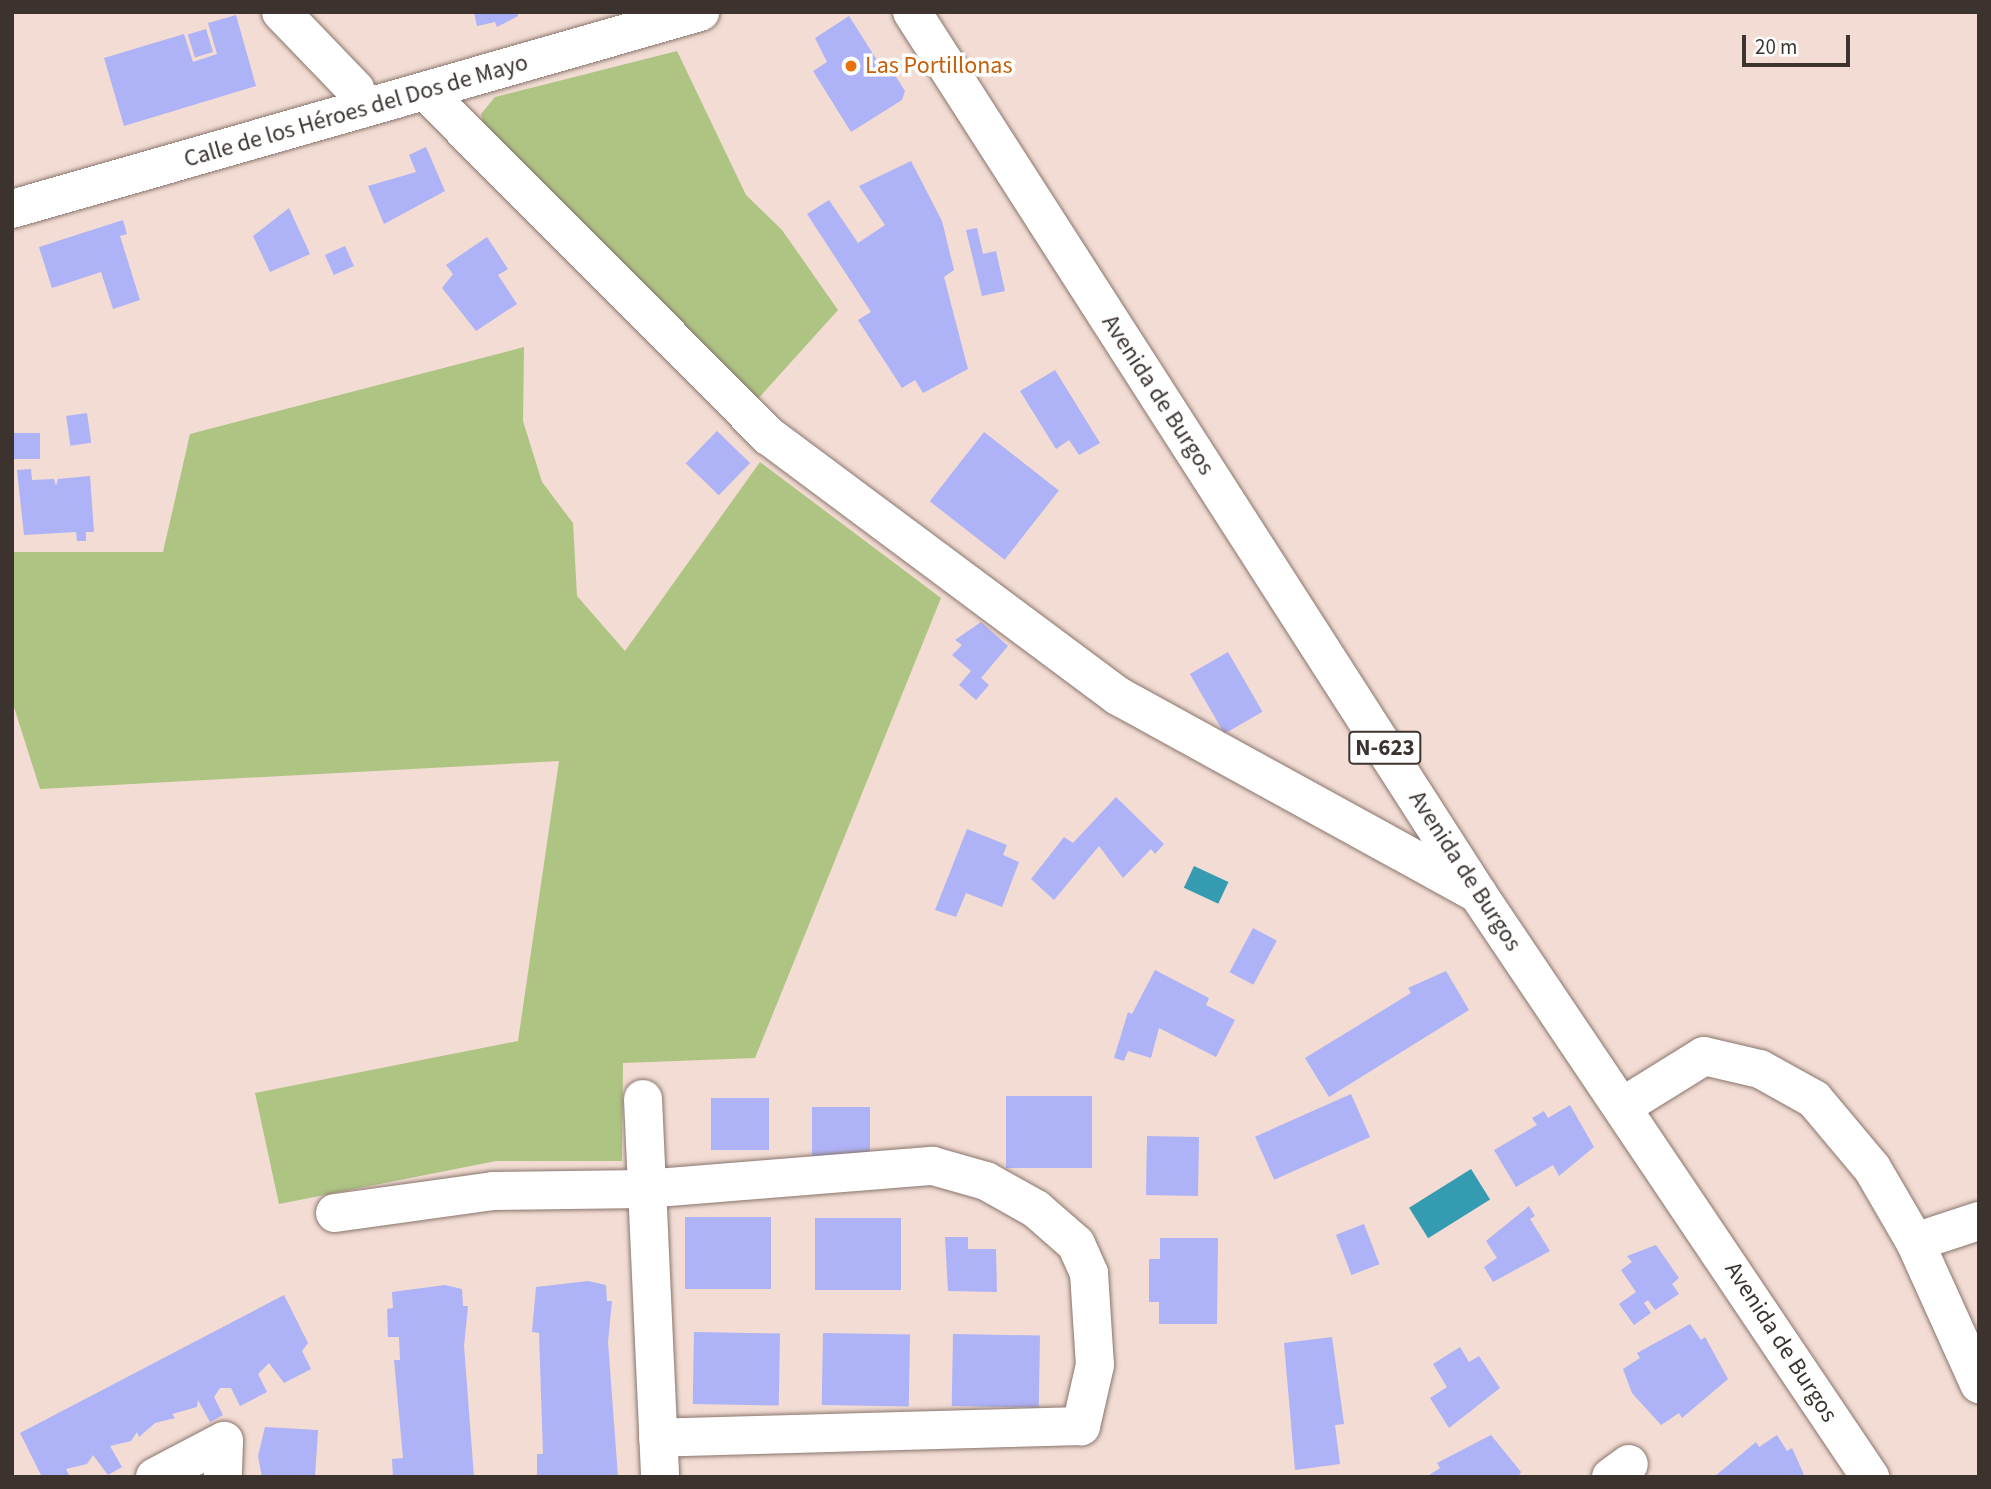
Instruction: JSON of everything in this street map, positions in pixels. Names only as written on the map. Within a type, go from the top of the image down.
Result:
[{"type":"main road","points":[[281,12],[355,89],[362,109]]},
{"type":"main road","name":"Calle de los Héroes del Dos de Mayo","points":[[12,209],[699,12]]},
{"type":"main road","name":"Avenida de Burgos","points":[[912,12],[1478,894],[1625,1105],[1870,1477]]},
{"type":"main road","points":[[426,92],[769,436],[1118,696],[1478,894]]},
{"type":"main road","points":[[1625,1105],[1704,1056],[1759,1069],[1814,1099],[1835,1119],[1915,1242],[1979,1384]]},
{"type":"main road","points":[[643,1100],[644,1189],[660,1477]]},
{"type":"main road","points":[[335,1213],[493,1191],[644,1189],[933,1166],[966,1173],[1010,1192],[1076,1244],[1089,1273],[1095,1365],[1081,1426],[658,1438]]},
{"type":"main road","points":[[1915,1242],[1979,1221]]},
{"type":"main road","points":[[155,1477],[225,1441],[223,1477]]},
{"type":"green space","points":[[677,51],[746,195],[782,230],[838,310],[754,403],[484,126],[481,114],[495,97]]},
{"type":"green space","points":[[524,347],[523,421],[542,482],[573,523],[577,596],[625,651],[760,462],[941,598],[755,1058],[623,1063],[622,1161],[496,1161],[279,1204],[255,1093],[518,1041],[559,761],[40,789],[12,701],[12,552],[163,552],[190,434]]},
{"type":"water","points":[[1194,866],[1228,882],[1218,904],[1184,888]]},
{"type":"water","points":[[1471,1169],[1490,1200],[1428,1238],[1409,1208]]},
{"type":"building","points":[[474,12],[517,12],[518,16],[497,27],[495,22],[477,26]]},
{"type":"building","points":[[236,15],[256,86],[124,126],[104,58],[184,34],[193,62],[217,54],[208,23]]},
{"type":"building","points":[[849,16],[887,76],[893,72],[905,91],[902,100],[851,132],[813,71],[827,62],[815,38]]},
{"type":"building","points":[[206,29],[213,52],[195,58],[188,35]]},
{"type":"building","points":[[426,147],[445,191],[384,224],[368,186],[416,172],[409,155]]},
{"type":"building","points":[[911,161],[942,221],[954,270],[944,277],[968,369],[923,393],[915,380],[902,388],[858,320],[871,312],[807,214],[829,200],[858,243],[885,225],[859,186]]},
{"type":"building","points":[[289,208],[310,254],[270,272],[253,236]]},
{"type":"building","points":[[123,220],[127,234],[120,236],[140,300],[113,309],[101,272],[52,288],[39,247]]},
{"type":"building","points":[[977,228],[983,254],[996,251],[1005,291],[982,296],[966,230]]},
{"type":"building","points":[[487,237],[508,269],[498,275],[517,304],[476,331],[442,288],[453,274],[446,265]]},
{"type":"building","points":[[345,246],[354,266],[334,275],[325,255]]},
{"type":"building","points":[[1055,370],[1100,443],[1079,455],[1069,440],[1056,449],[1020,391]]},
{"type":"building","points":[[87,413],[91,443],[70,446],[66,416]]},
{"type":"building","points":[[717,431],[750,463],[719,495],[686,463]]},
{"type":"building","points":[[984,432],[1059,490],[1005,560],[930,501]]},
{"type":"building","points":[[13,433],[40,433],[40,459],[13,459]]},
{"type":"building","points":[[31,469],[32,480],[54,479],[56,486],[58,479],[90,476],[94,532],[86,532],[86,541],[77,541],[76,532],[24,535],[17,470]]},
{"type":"building","points":[[981,622],[1008,646],[981,678],[989,685],[976,700],[959,685],[971,671],[952,655],[962,645],[955,640]]},
{"type":"building","points":[[1228,652],[1262,712],[1224,734],[1190,674]]},
{"type":"building","points":[[1116,797],[1164,844],[1155,854],[1151,849],[1123,878],[1099,846],[1054,900],[1031,879],[1064,837],[1073,843]]},
{"type":"building","points":[[967,829],[1007,845],[1003,855],[1019,862],[1002,907],[966,893],[956,917],[935,910]]},
{"type":"building","points":[[1253,928],[1277,941],[1253,985],[1230,972]]},
{"type":"building","points":[[1155,970],[1209,998],[1206,1005],[1235,1020],[1216,1057],[1159,1028],[1151,1058],[1128,1051],[1124,1061],[1114,1058],[1128,1012],[1132,1014]]},
{"type":"building","points":[[1446,971],[1469,1010],[1329,1097],[1305,1058],[1411,993],[1408,988]]},
{"type":"building","points":[[1351,1094],[1370,1137],[1274,1180],[1255,1137]]},
{"type":"building","points":[[1006,1096],[1092,1096],[1092,1168],[1006,1168]]},
{"type":"building","points":[[711,1098],[769,1098],[769,1150],[711,1150]]},
{"type":"building","points":[[1570,1105],[1594,1147],[1559,1176],[1553,1165],[1516,1187],[1494,1150],[1537,1125],[1532,1118],[1544,1111],[1548,1118]]},
{"type":"building","points":[[812,1107],[870,1107],[870,1158],[812,1158]]},
{"type":"building","points":[[1147,1136],[1199,1137],[1198,1196],[1146,1195]]},
{"type":"building","points":[[1529,1206],[1535,1216],[1530,1219],[1550,1251],[1493,1282],[1484,1267],[1497,1258],[1486,1241]]},
{"type":"building","points":[[685,1217],[771,1217],[771,1289],[685,1289]]},
{"type":"building","points":[[815,1218],[901,1218],[901,1290],[815,1290]]},
{"type":"building","points":[[1364,1224],[1379,1264],[1351,1275],[1336,1235]]},
{"type":"building","points":[[945,1237],[968,1237],[968,1249],[996,1249],[997,1292],[948,1291]]},
{"type":"building","points":[[1160,1238],[1218,1238],[1217,1324],[1159,1324],[1159,1302],[1149,1302],[1149,1259],[1160,1259]]},
{"type":"building","points":[[1656,1245],[1679,1278],[1672,1284],[1679,1294],[1655,1310],[1648,1300],[1644,1303],[1651,1313],[1634,1325],[1619,1304],[1636,1292],[1621,1270],[1632,1262],[1627,1256]]},
{"type":"building","points":[[588,1281],[606,1285],[607,1301],[612,1301],[608,1342],[618,1477],[537,1477],[537,1454],[543,1454],[539,1333],[532,1332],[536,1287]]},
{"type":"building","points":[[445,1285],[462,1289],[463,1306],[468,1306],[464,1346],[474,1477],[393,1477],[392,1459],[403,1458],[394,1360],[400,1360],[399,1337],[388,1337],[387,1309],[393,1308],[392,1292]]},
{"type":"building","points":[[284,1295],[308,1343],[302,1351],[311,1369],[284,1383],[269,1363],[258,1374],[267,1392],[240,1406],[231,1388],[220,1388],[214,1397],[223,1415],[210,1422],[198,1400],[197,1407],[172,1414],[175,1418],[155,1423],[139,1437],[137,1432],[131,1441],[110,1446],[122,1467],[108,1475],[93,1455],[87,1464],[66,1469],[70,1477],[42,1477],[20,1433]]},
{"type":"building","points":[[1690,1324],[1701,1340],[1705,1337],[1728,1379],[1682,1418],[1679,1413],[1661,1425],[1632,1393],[1623,1369],[1640,1358],[1637,1353]]},
{"type":"building","points":[[694,1332],[780,1334],[779,1405],[693,1404]]},
{"type":"building","points":[[823,1333],[910,1335],[909,1407],[822,1405]]},
{"type":"building","points":[[953,1334],[1040,1336],[1039,1408],[952,1406]]},
{"type":"building","points":[[1332,1337],[1344,1424],[1335,1425],[1340,1464],[1295,1470],[1284,1343]]},
{"type":"building","points":[[1460,1347],[1469,1362],[1479,1356],[1500,1388],[1449,1428],[1430,1398],[1447,1387],[1433,1364]]},
{"type":"building","points":[[265,1427],[318,1430],[315,1477],[262,1477],[258,1456]]},
{"type":"building","points":[[1491,1435],[1521,1472],[1518,1477],[1426,1477],[1440,1468],[1437,1463]]},
{"type":"building","points":[[1777,1435],[1787,1451],[1792,1448],[1805,1477],[1714,1477],[1756,1442],[1759,1447]]},
{"type":"place","name":"Las Portillonas","points":[[851,66]]}]
